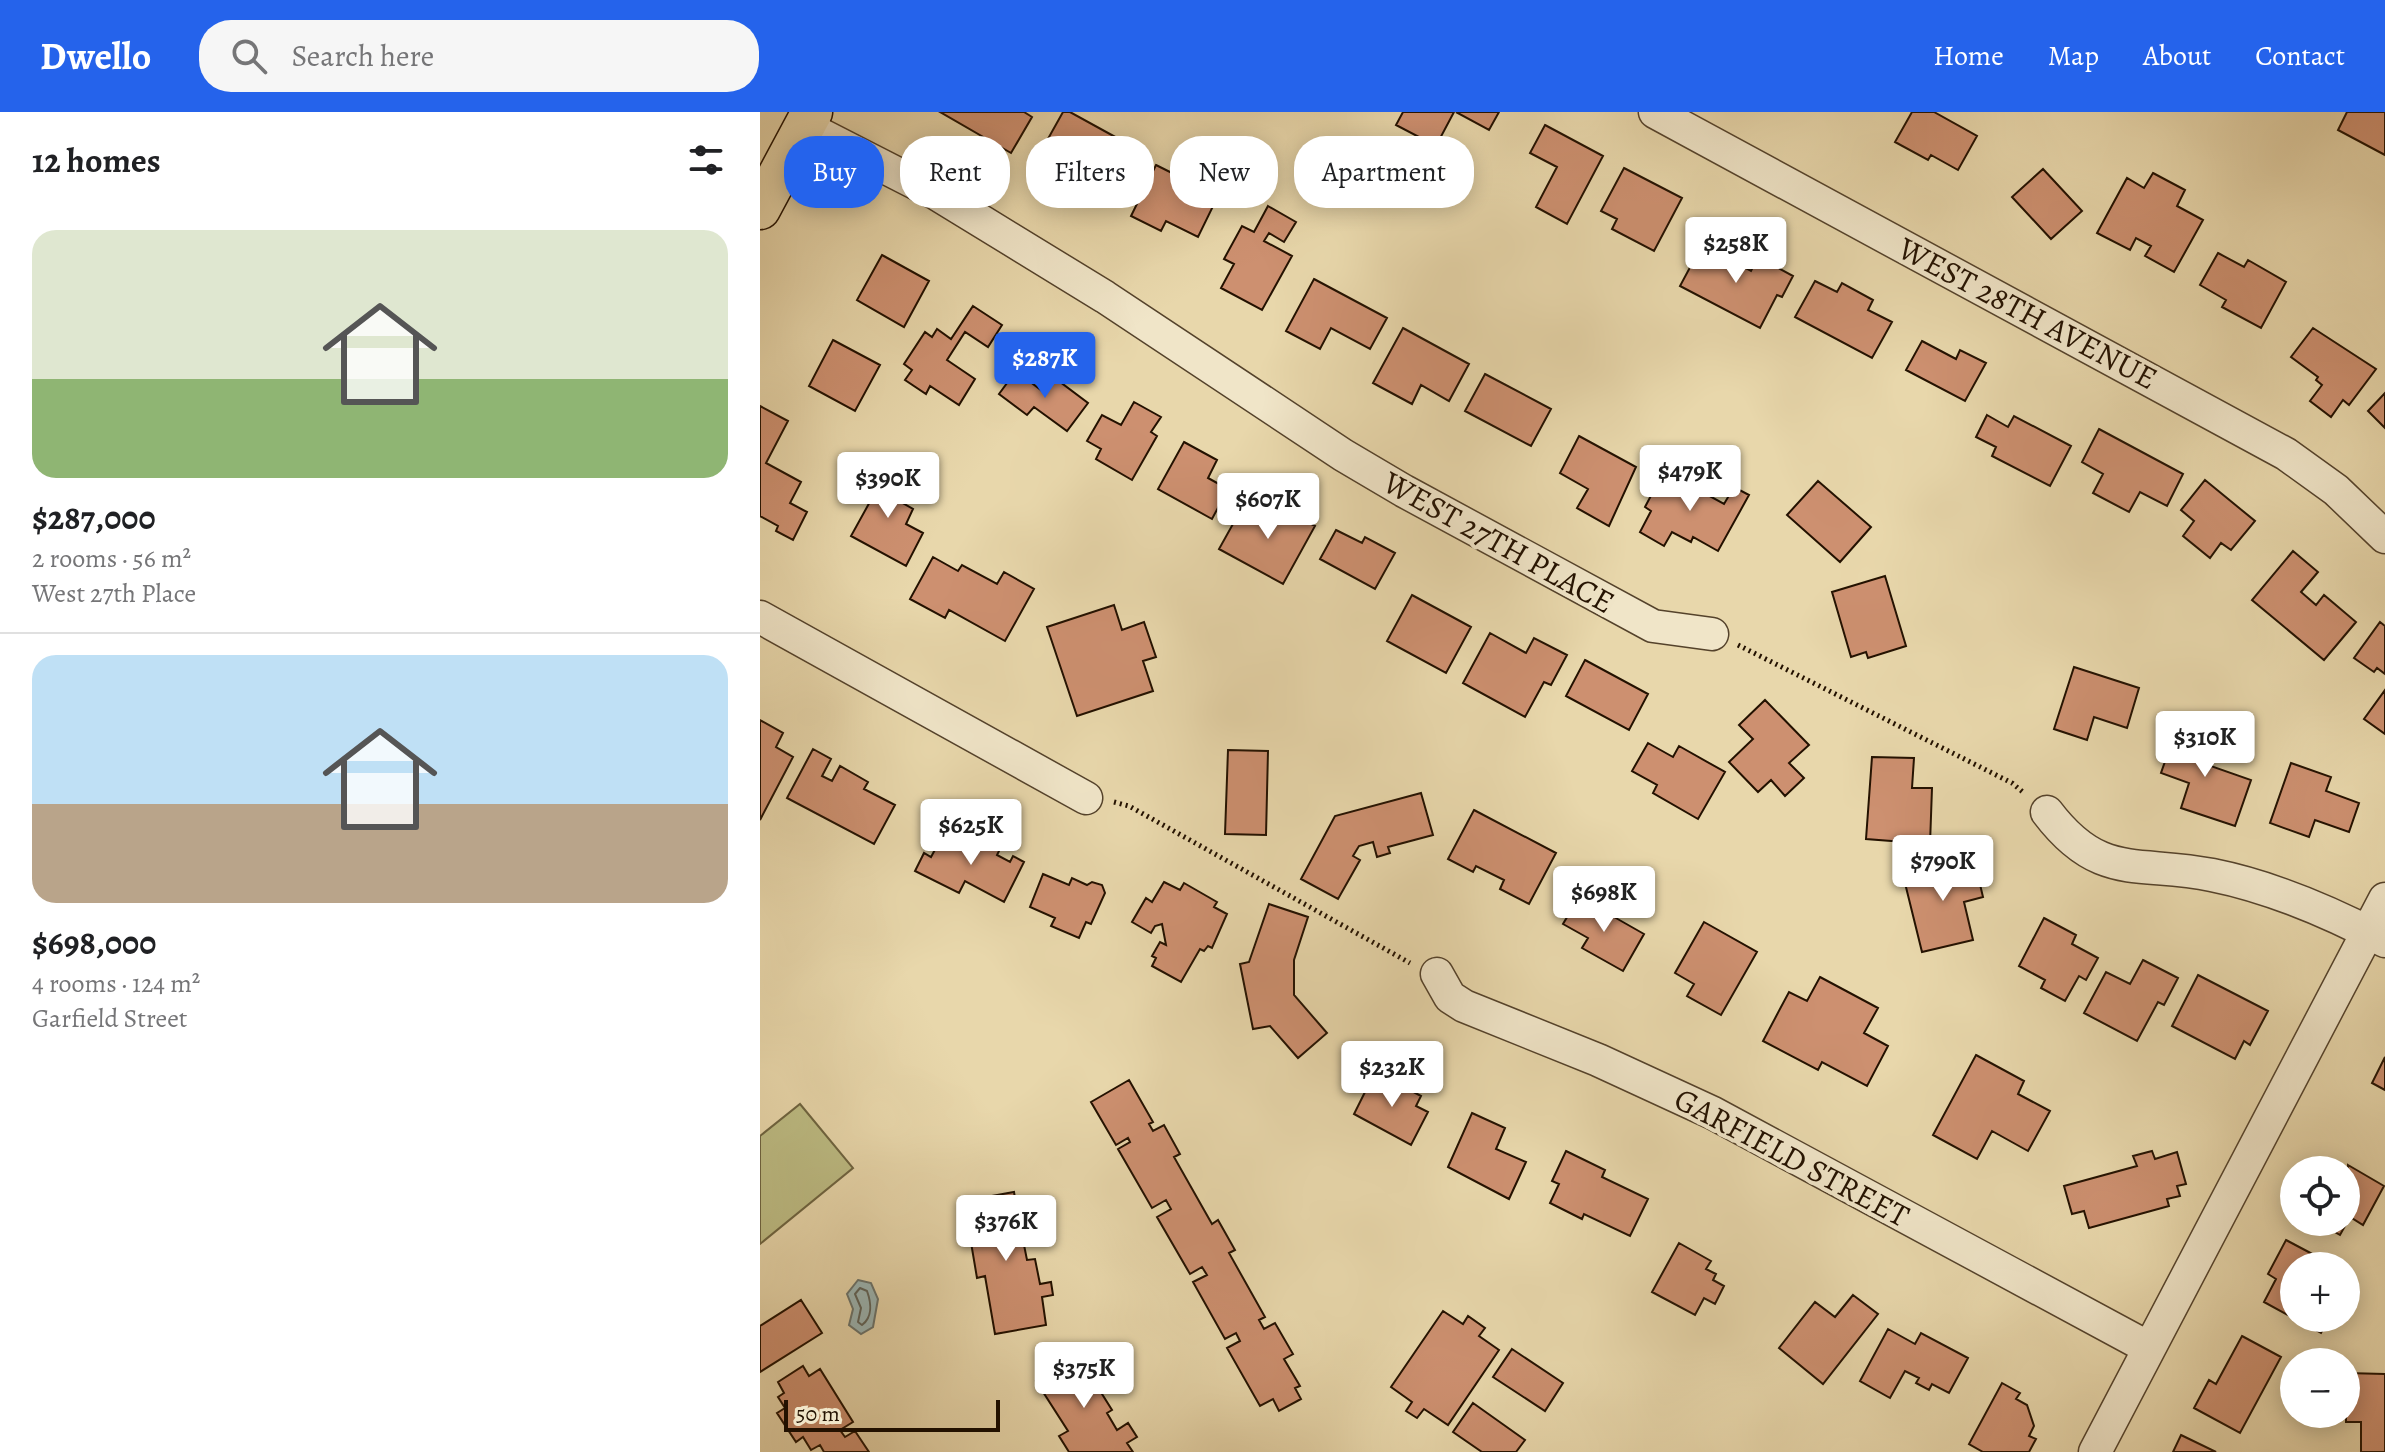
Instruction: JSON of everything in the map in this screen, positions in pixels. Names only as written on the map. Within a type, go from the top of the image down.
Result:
[{"type":"main road","points":[[760,209],[808,119]]},
{"type":"street","name":"WEST 28TH AVENUE","points":[[1655,112],[2286,454],[2336,490],[2385,537]]},
{"type":"street","name":"WEST 27TH PLACE","points":[[808,119],[1105,297],[1343,455],[1404,491],[1653,626],[1712,634]]},
{"type":"street","points":[[760,617],[1086,798]]},
{"type":"street","points":[[2047,812],[2067,839],[2097,857],[2138,868],[2211,875],[2274,893],[2376,936]]},
{"type":"street","points":[[2095,1452],[2376,936],[2385,899]]},
{"type":"street","name":"GARFIELD STREET","points":[[1437,974],[1450,997],[1464,1006],[1683,1098],[2149,1348]]},
{"type":"path","points":[[1712,634],[2012,783],[2047,812]]},
{"type":"path","points":[[1086,798],[1129,806],[1392,955],[1437,974]]},
{"type":"shaded area","points":[[800,1104],[853,1168],[760,1244],[760,1136]]},
{"type":"water","points":[[858,1280],[871,1283],[878,1299],[873,1327],[861,1334],[849,1325],[853,1309],[847,1294]]},
{"type":"building","points":[[940,112],[1024,112],[1032,117],[1011,153],[1010,136],[982,136]]},
{"type":"building","points":[[1063,112],[1070,112],[1114,136],[1050,136]]},
{"type":"building","points":[[1403,112],[1454,112],[1441,136],[1417,136],[1396,125]]},
{"type":"building","points":[[1456,112],[1499,112],[1489,130]]},
{"type":"building","points":[[1912,112],[1934,112],[1977,136],[1958,170],[1931,155],[1928,160],[1895,142]]},
{"type":"building","points":[[2347,112],[2385,112],[2385,155],[2338,130]]},
{"type":"building","points":[[1545,125],[1603,156],[1567,224],[1536,207],[1557,167],[1530,153]]},
{"type":"building","points":[[1156,165],[1170,172],[1170,208],[1212,208],[1198,237],[1166,221],[1161,231],[1131,216],[1135,208],[1154,208]]},
{"type":"building","points":[[1624,168],[1682,198],[1654,251],[1612,229],[1617,219],[1601,211]]},
{"type":"building","points":[[2043,169],[2082,211],[2051,239],[2012,197]]},
{"type":"building","points":[[2153,173],[2185,190],[2177,206],[2203,220],[2174,272],[2145,256],[2151,246],[2136,238],[2130,250],[2097,233],[2127,178],[2144,188]]},
{"type":"building","points":[[1267,208],[1296,222],[1284,242],[1269,233],[1264,241],[1292,256],[1262,310],[1221,288],[1234,264],[1224,259],[1242,226],[1254,232]]},
{"type":"building","points":[[1702,245],[1751,271],[1758,257],[1793,276],[1782,297],[1777,295],[1760,328],[1680,286]]},
{"type":"building","points":[[2218,253],[2244,267],[2248,260],[2286,282],[2261,328],[2222,307],[2226,300],[2200,285]]},
{"type":"building","points":[[882,255],[929,281],[904,327],[857,300]]},
{"type":"building","points":[[1314,279],[1387,318],[1370,349],[1331,328],[1320,349],[1286,331]]},
{"type":"building","points":[[1815,281],[1837,292],[1842,283],[1873,300],[1868,310],[1892,322],[1872,358],[1795,317]]},
{"type":"building","points":[[973,306],[1002,325],[988,347],[965,332],[947,360],[975,379],[959,405],[930,386],[926,394],[905,380],[912,370],[904,364],[925,332],[932,337],[937,329],[951,339]]},
{"type":"building","points":[[1403,328],[1469,364],[1449,401],[1421,385],[1412,404],[1373,383]]},
{"type":"building","points":[[2313,328],[2376,369],[2349,405],[2343,400],[2331,417],[2310,401],[2322,385],[2316,380],[2318,377],[2291,357]]},
{"type":"building","points":[[833,340],[880,365],[855,411],[809,386]]},
{"type":"building","points":[[1922,341],[1956,359],[1960,350],[1986,363],[1965,401],[1906,370]]},
{"type":"building","points":[[1016,371],[1041,390],[1052,376],[1088,403],[1067,431],[1034,407],[1027,415],[999,394]]},
{"type":"building","points":[[1485,374],[1551,409],[1531,446],[1465,411]]},
{"type":"building","points":[[2385,393],[2385,428],[2368,411]]},
{"type":"building","points":[[1134,402],[1161,417],[1151,432],[1157,436],[1132,480],[1096,459],[1101,449],[1087,441],[1102,415],[1121,425]]},
{"type":"building","points":[[760,406],[788,421],[766,463],[801,482],[790,503],[807,512],[793,540],[776,531],[778,526],[760,516]]},
{"type":"building","points":[[1987,415],[2008,427],[2014,416],[2071,446],[2050,486],[1992,456],[1996,447],[1976,437]]},
{"type":"building","points":[[2099,429],[2183,474],[2167,506],[2140,492],[2129,512],[2093,493],[2103,474],[2082,462]]},
{"type":"building","points":[[1579,436],[1636,467],[1609,526],[1577,508],[1588,489],[1560,473]]},
{"type":"building","points":[[1184,442],[1217,460],[1208,478],[1228,489],[1212,519],[1158,489]]},
{"type":"building","points":[[880,464],[905,477],[894,498],[913,509],[906,524],[923,533],[906,566],[851,536],[877,489],[869,485]]},
{"type":"building","points":[[1664,471],[1724,504],[1734,487],[1749,495],[1718,551],[1693,537],[1691,542],[1672,532],[1664,546],[1640,532],[1651,511],[1645,507]]},
{"type":"building","points":[[2205,480],[2255,521],[2231,550],[2221,543],[2210,558],[2183,536],[2194,521],[2181,510]]},
{"type":"building","points":[[1818,481],[1871,527],[1840,562],[1787,515]]},
{"type":"building","points":[[1275,504],[1315,526],[1283,584],[1219,549],[1243,506],[1267,519]]},
{"type":"building","points":[[1336,530],[1362,543],[1365,537],[1395,553],[1375,589],[1320,559]]},
{"type":"building","points":[[2293,551],[2318,572],[2301,592],[2316,605],[2324,595],[2356,622],[2324,660],[2252,600]]},
{"type":"building","points":[[933,557],[958,571],[962,565],[997,584],[1004,572],[1034,589],[1005,641],[949,610],[945,618],[910,599]]},
{"type":"building","points":[[1885,576],[1906,646],[1868,658],[1866,652],[1851,657],[1832,592]]},
{"type":"building","points":[[1412,595],[1471,627],[1446,673],[1387,641]]},
{"type":"building","points":[[1114,605],[1122,630],[1144,622],[1156,657],[1143,661],[1153,691],[1077,716],[1047,627]]},
{"type":"building","points":[[2380,622],[2385,626],[2385,674],[2377,668],[2374,672],[2354,658]]},
{"type":"building","points":[[1490,633],[1526,653],[1534,638],[1567,655],[1551,685],[1544,682],[1525,717],[1463,683]]},
{"type":"building","points":[[1585,660],[1648,694],[1629,730],[1566,696]]},
{"type":"building","points":[[2074,667],[2139,688],[2127,728],[2094,717],[2087,740],[2054,729]]},
{"type":"building","points":[[2385,690],[2385,734],[2364,719]]},
{"type":"building","points":[[1765,700],[1809,745],[1789,763],[1804,778],[1785,796],[1771,780],[1758,792],[1729,762],[1753,739],[1739,725]]},
{"type":"building","points":[[760,720],[783,733],[776,747],[793,757],[760,820]]},
{"type":"building","points":[[2177,727],[2210,738],[2202,763],[2251,780],[2235,826],[2181,808],[2189,783],[2161,773]]},
{"type":"building","points":[[1648,743],[1673,757],[1679,746],[1725,772],[1698,819],[1653,793],[1657,785],[1632,771]]},
{"type":"building","points":[[813,749],[831,759],[822,776],[832,781],[840,766],[868,782],[864,789],[895,805],[874,844],[787,798]]},
{"type":"building","points":[[1228,750],[1268,751],[1266,835],[1225,834]]},
{"type":"building","points":[[1872,757],[1914,758],[1912,788],[1932,788],[1930,844],[1866,839]]},
{"type":"building","points":[[2291,763],[2331,777],[2326,791],[2359,803],[2349,832],[2315,820],[2309,837],[2270,823]]},
{"type":"building","points":[[1421,793],[1433,835],[1388,847],[1390,853],[1377,857],[1373,842],[1359,846],[1353,856],[1360,860],[1338,899],[1301,879],[1335,816]]},
{"type":"building","points":[[1474,810],[1556,853],[1529,904],[1500,889],[1504,880],[1476,866],[1473,872],[1448,859]]},
{"type":"building","points":[[944,833],[975,849],[982,837],[1001,847],[997,855],[1010,862],[1013,856],[1024,862],[1004,902],[965,881],[959,893],[915,871],[924,853],[931,857]]},
{"type":"building","points":[[1974,859],[1983,897],[1964,902],[1973,940],[1922,952],[1903,875]]},
{"type":"building","points":[[1043,874],[1069,885],[1072,878],[1087,885],[1092,882],[1102,885],[1105,893],[1091,924],[1086,922],[1079,938],[1051,926],[1055,918],[1030,907]]},
{"type":"building","points":[[1164,882],[1180,890],[1184,883],[1217,902],[1214,907],[1227,914],[1212,948],[1200,949],[1181,982],[1152,966],[1156,958],[1152,956],[1160,942],[1166,945],[1162,924],[1155,926],[1151,933],[1132,922],[1146,898],[1152,902]]},
{"type":"building","points":[[1579,897],[1644,934],[1623,971],[1582,948],[1588,938],[1563,924]]},
{"type":"building","points":[[1269,904],[1308,917],[1294,960],[1294,995],[1327,1033],[1298,1058],[1270,1026],[1253,1029],[1240,964],[1249,962]]},
{"type":"building","points":[[2044,918],[2076,935],[2072,944],[2098,958],[2086,980],[2079,976],[2065,1001],[2041,988],[2045,980],[2019,966]]},
{"type":"building","points":[[1704,922],[1757,952],[1721,1015],[1687,996],[1694,984],[1675,973]]},
{"type":"building","points":[[2143,960],[2178,978],[2164,1005],[2158,1002],[2137,1041],[2084,1013],[2106,972],[2130,984]]},
{"type":"building","points":[[2198,975],[2268,1011],[2250,1045],[2244,1041],[2235,1059],[2172,1026]]},
{"type":"building","points":[[1820,977],[1878,1008],[1864,1033],[1888,1046],[1867,1086],[1822,1062],[1818,1070],[1763,1041],[1789,992],[1807,1001]]},
{"type":"building","points":[[1976,1055],[2024,1081],[2018,1094],[2050,1111],[2028,1151],[1992,1131],[1977,1159],[1933,1135]]},
{"type":"building","points":[[2385,1057],[2385,1090],[2372,1083]]},
{"type":"building","points":[[1382,1075],[1421,1096],[1416,1106],[1428,1112],[1411,1145],[1354,1114],[1370,1082],[1377,1086]]},
{"type":"building","points":[[1129,1080],[1153,1122],[1149,1124],[1153,1131],[1164,1125],[1180,1154],[1174,1157],[1212,1224],[1218,1220],[1235,1250],[1229,1253],[1265,1317],[1259,1320],[1264,1329],[1275,1323],[1293,1354],[1284,1359],[1300,1386],[1295,1388],[1301,1399],[1279,1411],[1273,1399],[1260,1406],[1227,1348],[1240,1341],[1236,1333],[1225,1339],[1193,1282],[1207,1275],[1202,1267],[1190,1274],[1157,1217],[1171,1209],[1166,1200],[1152,1208],[1118,1149],[1130,1142],[1128,1138],[1116,1145],[1091,1102]]},
{"type":"building","points":[[1472,1113],[1505,1128],[1496,1149],[1526,1162],[1509,1199],[1448,1167]]},
{"type":"building","points":[[1566,1151],[1605,1170],[1602,1177],[1648,1199],[1630,1236],[1584,1214],[1582,1219],[1550,1203],[1559,1184],[1552,1181]]},
{"type":"building","points":[[2152,1151],[2155,1159],[2177,1152],[2186,1184],[2177,1186],[2180,1196],[2167,1199],[2169,1206],[2089,1228],[2084,1211],[2072,1214],[2064,1186],[2137,1166],[2133,1156]]},
{"type":"building","points":[[2360,1172],[2384,1186],[2363,1225],[2360,1223]]},
{"type":"building","points":[[1014,1192],[1019,1223],[1030,1221],[1032,1233],[1022,1235],[1027,1260],[1035,1259],[1040,1284],[1051,1282],[1053,1295],[1042,1297],[1046,1325],[995,1334],[985,1276],[977,1278],[964,1201]]},
{"type":"building","points":[[2286,1240],[2309,1252],[2280,1252],[2280,1311],[2264,1302],[2276,1279],[2268,1274]]},
{"type":"building","points":[[1679,1243],[1711,1261],[1706,1269],[1716,1274],[1713,1280],[1724,1286],[1715,1304],[1704,1298],[1695,1315],[1652,1292]]},
{"type":"building","points":[[1853,1295],[1878,1314],[1823,1384],[1779,1348],[1815,1302],[1835,1317]]},
{"type":"building","points":[[801,1300],[822,1333],[760,1372],[760,1326]]},
{"type":"building","points":[[1443,1311],[1463,1324],[1468,1316],[1485,1328],[1479,1336],[1499,1350],[1448,1425],[1424,1409],[1417,1418],[1406,1411],[1412,1402],[1391,1387]]},
{"type":"building","points":[[1888,1329],[1915,1344],[1921,1333],[1968,1358],[1949,1393],[1932,1384],[1929,1390],[1916,1383],[1919,1378],[1905,1371],[1890,1398],[1860,1381]]},
{"type":"building","points":[[2242,1336],[2280,1356],[2240,1433],[2194,1408],[2209,1380],[2216,1384]]},
{"type":"building","points":[[1512,1349],[1563,1383],[1545,1411],[1493,1377]]},
{"type":"building","points":[[1077,1355],[1090,1376],[1101,1369],[1107,1379],[1097,1386],[1112,1410],[1107,1413],[1117,1430],[1128,1423],[1137,1437],[1127,1443],[1133,1452],[1069,1452],[1059,1436],[1068,1431],[1036,1381]]},
{"type":"building","points":[[803,1366],[809,1376],[820,1369],[853,1422],[840,1430],[845,1437],[855,1431],[869,1452],[824,1452],[820,1445],[811,1450],[803,1437],[796,1442],[777,1413],[785,1408],[778,1397],[784,1393],[778,1382]]},
{"type":"building","points":[[2360,1373],[2385,1374],[2385,1452],[2361,1452]]},
{"type":"building","points":[[2002,1383],[2020,1393],[2016,1399],[2027,1405],[2034,1426],[2029,1436],[2036,1439],[2029,1452],[1983,1452],[1969,1444]]},
{"type":"building","points":[[1473,1403],[1525,1440],[1516,1452],[1482,1452],[1453,1432]]},
{"type":"building","points":[[2181,1435],[2216,1452],[2173,1452]]}]
